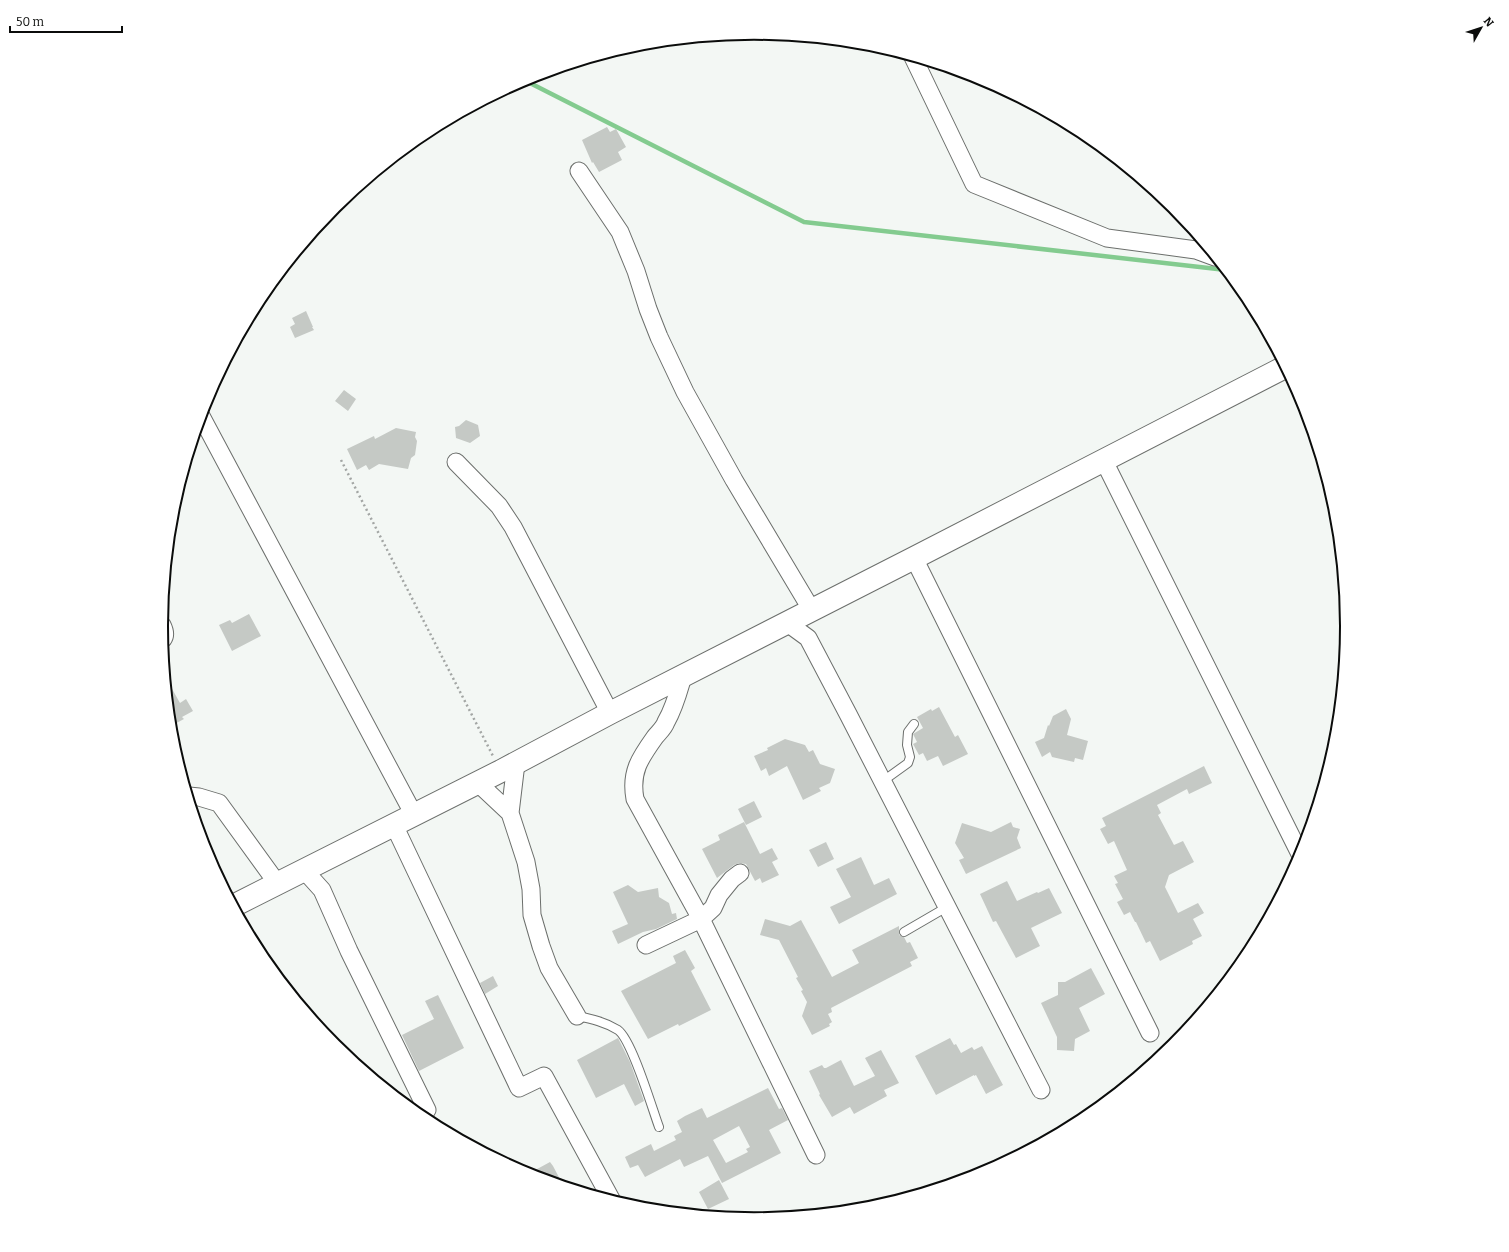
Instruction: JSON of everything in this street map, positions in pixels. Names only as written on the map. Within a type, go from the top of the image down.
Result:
[{"type":"street","points":[[916,63],[974,184],[1107,238],[1196,250],[1206,254]]},
{"type":"street","points":[[579,171],[620,232],[636,271],[659,337],[685,392],[734,480],[813,608],[808,638]]},
{"type":"street","points":[[239,903],[478,783],[813,608],[914,558],[1281,369]]},
{"type":"street","points":[[206,423],[414,815]]},
{"type":"street","points":[[1104,461],[1297,848]]},
{"type":"street","points":[[456,462],[499,506],[513,527],[610,713]]},
{"type":"street","points":[[914,558],[1150,1033]]},
{"type":"street","points":[[786,622],[808,638],[1041,1090]]},
{"type":"street","points":[[683,676],[676,703],[665,724],[639,761],[634,773],[633,787],[638,804],[701,918],[816,1155]]},
{"type":"street","points":[[508,767],[510,813],[526,862],[531,889],[532,915],[549,968],[577,1016]]},
{"type":"street","points":[[478,783],[510,813]]},
{"type":"street","points":[[194,797],[218,803],[277,883]]},
{"type":"street","points":[[394,825],[519,1088],[544,1076],[608,1193]]},
{"type":"street","points":[[322,890],[326,859]]},
{"type":"street","points":[[304,870],[322,890],[426,1110]]},
{"type":"street","points":[[646,945],[701,918],[713,908],[719,895],[732,878],[740,873]]},
{"type":"lane","points":[[883,781],[908,763],[910,757],[907,745],[908,732],[914,724]]},
{"type":"lane","points":[[904,932],[947,907]]},
{"type":"lane","points":[[577,1016],[603,1022],[620,1031],[631,1049],[658,1127]]},
{"type":"path","points":[[342,460],[508,767]]},
{"type":"building","points":[[607,127],[610,132],[616,129],[626,147],[618,152],[622,160],[599,172],[593,162],[592,163],[582,140]]},
{"type":"building","points":[[306,311],[314,330],[295,338],[290,327],[295,324],[292,318]]},
{"type":"building","points":[[344,390],[356,399],[348,411],[335,401]]},
{"type":"building","points":[[466,420],[478,425],[480,436],[470,443],[456,438],[455,427],[459,426]]},
{"type":"building","points":[[396,428],[416,432],[415,437],[417,441],[415,455],[411,458],[408,469],[379,464],[369,470],[366,465],[357,470],[347,449],[374,436],[375,439]]},
{"type":"building","points":[[249,614],[261,636],[232,651],[219,625],[230,620],[232,623]]},
{"type":"building","points":[[173,690],[180,703],[186,699],[193,711],[182,717],[184,719],[177,723]]},
{"type":"building","points":[[939,707],[955,737],[958,735],[968,754],[943,766],[938,756],[927,761],[923,753],[919,755],[913,744],[917,742],[913,734],[923,728],[917,717],[931,709],[932,711]]},
{"type":"building","points":[[1066,709],[1071,719],[1067,735],[1088,741],[1083,760],[1075,758],[1074,762],[1052,757],[1050,752],[1042,757],[1035,742],[1044,738],[1048,725],[1049,726],[1053,716]]},
{"type":"building","points":[[785,739],[805,745],[809,752],[813,750],[820,764],[835,769],[830,783],[819,788],[821,791],[803,800],[787,766],[769,776],[766,768],[761,771],[754,756],[768,750],[767,748]]},
{"type":"building","points":[[1204,766],[1212,783],[1189,794],[1187,789],[1157,805],[1161,813],[1158,815],[1174,845],[1183,841],[1194,862],[1169,875],[1165,887],[1178,913],[1198,903],[1204,913],[1193,919],[1202,936],[1192,941],[1193,944],[1160,961],[1150,941],[1146,943],[1130,912],[1124,915],[1117,902],[1123,899],[1115,884],[1118,883],[1114,876],[1127,870],[1114,841],[1108,844],[1100,829],[1106,826],[1102,818]]},
{"type":"building","points":[[754,801],[762,817],[746,825],[738,809]]},
{"type":"building","points":[[744,822],[760,854],[772,848],[778,859],[772,862],[779,875],[762,883],[760,878],[755,881],[746,864],[739,863],[717,878],[702,849],[720,840],[718,835]]},
{"type":"building","points":[[1011,822],[1013,827],[1020,829],[1017,838],[1021,848],[966,874],[959,860],[964,858],[955,843],[962,823],[991,832]]},
{"type":"building","points":[[826,842],[834,859],[818,867],[809,850]]},
{"type":"building","points":[[861,857],[874,885],[889,878],[897,894],[839,924],[830,907],[851,897],[836,869]]},
{"type":"building","points":[[1007,881],[1017,901],[1049,888],[1062,913],[1031,928],[1040,946],[1016,958],[996,921],[993,922],[980,894]]},
{"type":"building","points":[[628,885],[638,892],[658,888],[659,897],[669,903],[672,914],[676,913],[677,919],[656,929],[643,932],[618,944],[612,931],[628,924],[613,892]]},
{"type":"building","points":[[765,919],[790,926],[801,920],[832,977],[859,963],[852,950],[899,926],[899,935],[904,937],[907,943],[910,942],[918,958],[910,962],[912,966],[831,1008],[832,1012],[828,1014],[832,1022],[829,1024],[830,1026],[812,1035],[802,1016],[807,1002],[801,991],[803,990],[779,940],[760,935]]},
{"type":"building","points":[[685,950],[695,968],[691,971],[711,1010],[648,1039],[621,991],[676,963],[673,956]]},
{"type":"building","points":[[1091,968],[1105,994],[1079,1008],[1090,1031],[1075,1039],[1074,1051],[1057,1050],[1057,1037],[1041,1003],[1058,995],[1058,982],[1065,982]]},
{"type":"building","points":[[493,976],[498,986],[485,994],[480,983]]},
{"type":"building","points":[[438,995],[464,1048],[419,1071],[402,1035],[434,1019],[425,1001]]},
{"type":"building","points":[[618,1038],[630,1062],[644,1101],[635,1106],[624,1084],[596,1098],[577,1060]]},
{"type":"building","points":[[950,1038],[954,1045],[956,1044],[961,1053],[972,1047],[974,1050],[982,1046],[1003,1085],[986,1094],[976,1075],[974,1075],[936,1095],[915,1056]]},
{"type":"building","points":[[881,1050],[899,1083],[884,1090],[887,1096],[854,1114],[850,1107],[832,1117],[819,1095],[820,1094],[809,1071],[822,1065],[826,1068],[841,1060],[854,1086],[875,1076],[865,1058]]},
{"type":"building","points":[[768,1088],[779,1109],[782,1108],[788,1120],[769,1130],[781,1153],[722,1183],[708,1156],[684,1167],[680,1159],[645,1177],[638,1165],[630,1168],[625,1157],[651,1144],[654,1151],[676,1140],[674,1136],[682,1132],[677,1121],[702,1108],[707,1118]],"holes":[[[739,1126],[750,1147],[746,1149],[748,1152],[726,1163],[713,1140]]]},
{"type":"building","points":[[550,1162],[560,1179],[536,1169]]},
{"type":"building","points":[[719,1180],[729,1199],[708,1209],[699,1192]]},
{"type":"waterway","points":[[532,84],[804,222],[1219,269]]}]
